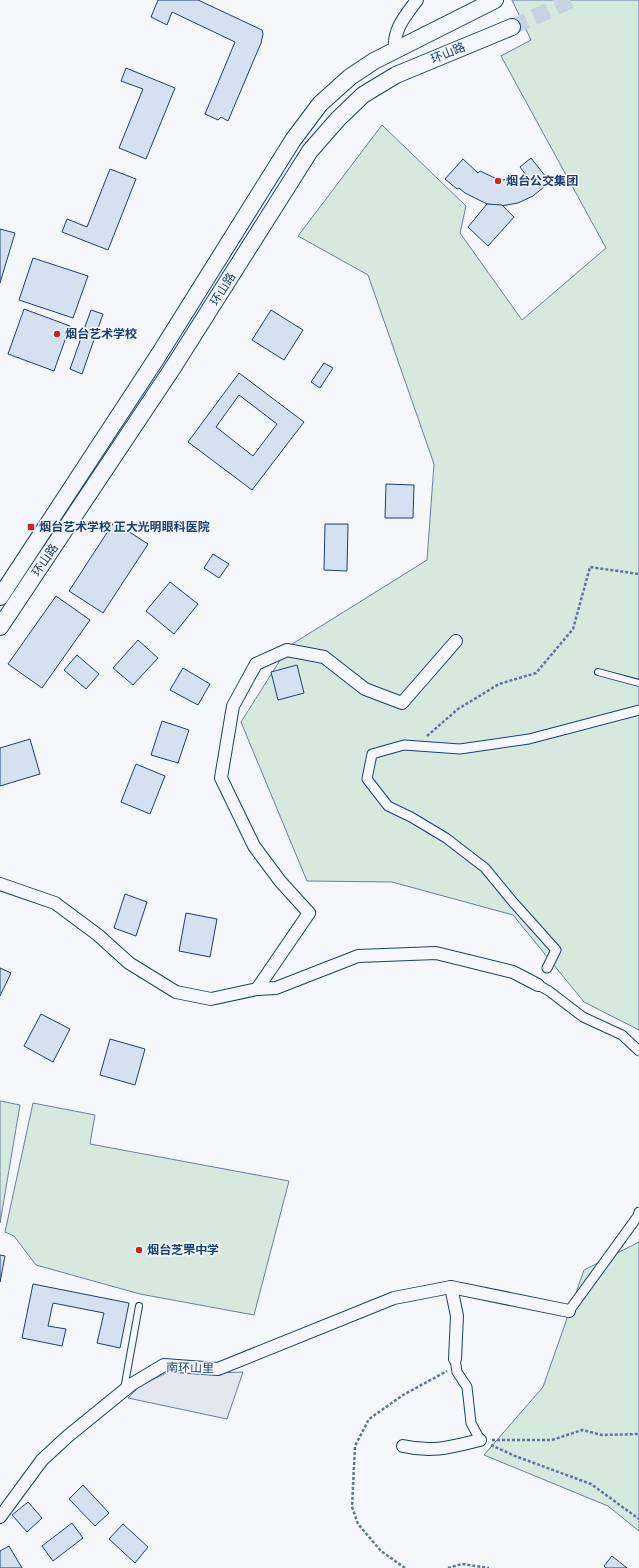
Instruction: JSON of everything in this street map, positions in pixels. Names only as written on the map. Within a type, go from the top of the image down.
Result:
[{"type":"main road","name":"环山路","points":[[0,597],[158,356],[293,140],[325,99],[350,77],[395,49],[495,0]]},
{"type":"main road","name":"环山路","points":[[0,627],[174,366],[310,151],[338,119],[363,95],[403,72],[512,27]]},
{"type":"street","points":[[395,49],[396,33],[402,20],[417,0]]},
{"type":"street","points":[[257,988],[308,913],[280,882],[254,846],[220,778],[233,706],[256,664],[287,650],[324,657],[365,689],[402,702],[456,641]]},
{"type":"street","points":[[547,968],[556,950],[485,868],[446,838],[411,817],[388,806],[367,779],[372,754],[404,745],[460,749],[529,739],[639,710]]},
{"type":"street","points":[[0,884],[55,903],[98,935],[129,963],[176,992],[211,999],[257,988],[276,988],[358,956],[436,952],[513,972],[549,991],[583,1017],[622,1035],[639,1052]]},
{"type":"street","points":[[404,1446],[422,1450],[433,1450],[480,1440],[471,1423],[467,1387],[457,1372],[455,1359],[457,1316],[451,1287],[569,1311],[638,1216],[639,1212]]},
{"type":"street","name":"南环山里","points":[[0,1518],[42,1460],[68,1436],[124,1391],[164,1365],[218,1369],[394,1298],[451,1287]]},
{"type":"lane","points":[[598,672],[639,683]]},
{"type":"lane","points":[[124,1391],[139,1306]]},
{"type":"path","points":[[416,746],[464,705],[500,684],[536,673],[573,629],[590,567],[639,574]]},
{"type":"path","points":[[405,1568],[381,1552],[358,1524],[352,1507],[355,1446],[370,1419],[403,1395],[448,1370],[455,1359]]},
{"type":"path","points":[[480,1440],[552,1440],[582,1430],[602,1435],[639,1434]]},
{"type":"path","points":[[480,1440],[515,1456],[591,1484],[639,1519]]},
{"type":"path","points":[[448,1568],[462,1564],[489,1568]]},
{"type":"shaded area","points":[[512,0],[639,0],[639,1030],[584,1002],[513,915],[392,882],[307,881],[241,722],[289,646],[427,560],[434,464],[368,275],[298,236],[382,125],[466,206],[460,233],[522,320],[606,248],[501,56],[531,40]]},
{"type":"shaded area","points":[[0,1101],[20,1105],[0,1223]]},
{"type":"shaded area","points":[[33,1103],[95,1115],[90,1144],[289,1181],[254,1315],[140,1294],[36,1265],[14,1236],[5,1232]]},
{"type":"shaded area","points":[[639,1242],[639,1531],[608,1506],[484,1455],[543,1387],[584,1270]]},
{"type":"shaded area","points":[[172,1370],[216,1373],[243,1372],[227,1419],[128,1398],[140,1386]]},
{"type":"building","points":[[158,0],[198,0],[262,30],[263,34],[261,43],[228,121],[221,117],[218,120],[205,114],[235,42],[172,12],[167,25],[151,17]]},
{"type":"building","points":[[126,68],[175,88],[146,159],[119,148],[143,89],[121,81]]},
{"type":"building","name":"烟台公交集团","points":[[531,158],[550,182],[533,196],[518,203],[501,206],[487,204],[465,193],[459,188],[457,189],[445,179],[463,159],[478,173],[480,171],[499,180],[519,179],[526,175],[520,167]]},
{"type":"building","points":[[110,169],[136,179],[108,250],[62,232],[67,219],[87,227]]},
{"type":"building","points":[[487,204],[502,205],[514,217],[488,246],[468,227]]},
{"type":"building","points":[[0,229],[15,233],[0,283]]},
{"type":"building","points":[[33,258],[88,276],[73,318],[19,300]]},
{"type":"building","points":[[24,309],[70,326],[54,371],[8,354]]},
{"type":"building","points":[[91,310],[103,314],[82,374],[70,369]]},
{"type":"building","points":[[271,310],[303,330],[284,360],[252,340]]},
{"type":"building","points":[[324,363],[333,368],[320,388],[311,382]]},
{"type":"building","points":[[239,373],[304,422],[252,490],[188,442]],"holes":[[[239,395],[277,424],[253,456],[216,427]]]},
{"type":"building","points":[[386,484],[414,485],[413,518],[385,518]]},
{"type":"building","points":[[114,522],[148,544],[103,613],[69,591]]},
{"type":"building","points":[[325,524],[348,524],[347,571],[324,570]]},
{"type":"building","points":[[213,554],[229,564],[219,578],[204,568]]},
{"type":"building","points":[[170,582],[198,604],[174,634],[146,611]]},
{"type":"building","points":[[56,596],[90,620],[42,688],[8,664]]},
{"type":"building","points":[[138,640],[158,658],[133,685],[113,668]]},
{"type":"building","points":[[77,655],[99,674],[86,689],[64,670]]},
{"type":"building","points":[[297,665],[304,693],[278,700],[271,672]]},
{"type":"building","points":[[183,668],[210,684],[198,705],[170,690]]},
{"type":"building","points":[[162,721],[189,730],[178,763],[151,755]]},
{"type":"building","points":[[30,739],[40,774],[0,786],[0,748]]},
{"type":"building","points":[[136,764],[165,776],[150,814],[121,802]]},
{"type":"building","points":[[125,894],[147,902],[136,936],[114,928]]},
{"type":"building","points":[[186,913],[217,919],[210,957],[179,951]]},
{"type":"building","points":[[0,968],[11,973],[0,996]]},
{"type":"building","points":[[41,1014],[70,1029],[53,1062],[24,1046]]},
{"type":"building","points":[[110,1039],[145,1049],[135,1085],[100,1075]]},
{"type":"building","points":[[0,1255],[5,1256],[0,1282]]},
{"type":"building","points":[[33,1284],[129,1303],[120,1348],[97,1343],[104,1313],[53,1303],[48,1326],[66,1329],[62,1346],[22,1338]]},
{"type":"building","points":[[83,1485],[109,1513],[95,1526],[69,1499]]},
{"type":"building","points":[[28,1502],[42,1518],[27,1532],[12,1515]]},
{"type":"building","points":[[72,1523],[83,1538],[53,1561],[42,1546]]},
{"type":"building","points":[[123,1524],[148,1547],[135,1563],[109,1539]]},
{"type":"building","points":[[9,1546],[22,1568],[0,1568],[0,1551]]},
{"type":"building","points":[[612,1556],[627,1568],[606,1568],[604,1566]]},
{"type":"tunnel","points":[[512,27],[572,0]]},
{"type":"place","name":"烟台公交集团","points":[[498,181]]},
{"type":"place","name":"烟台艺术学校","points":[[57,334]]},
{"type":"place","name":"烟台艺术学校 正大光明眼科医院","points":[[31,527]]},
{"type":"place","name":"烟台芝罘中学","points":[[139,1250]]}]
